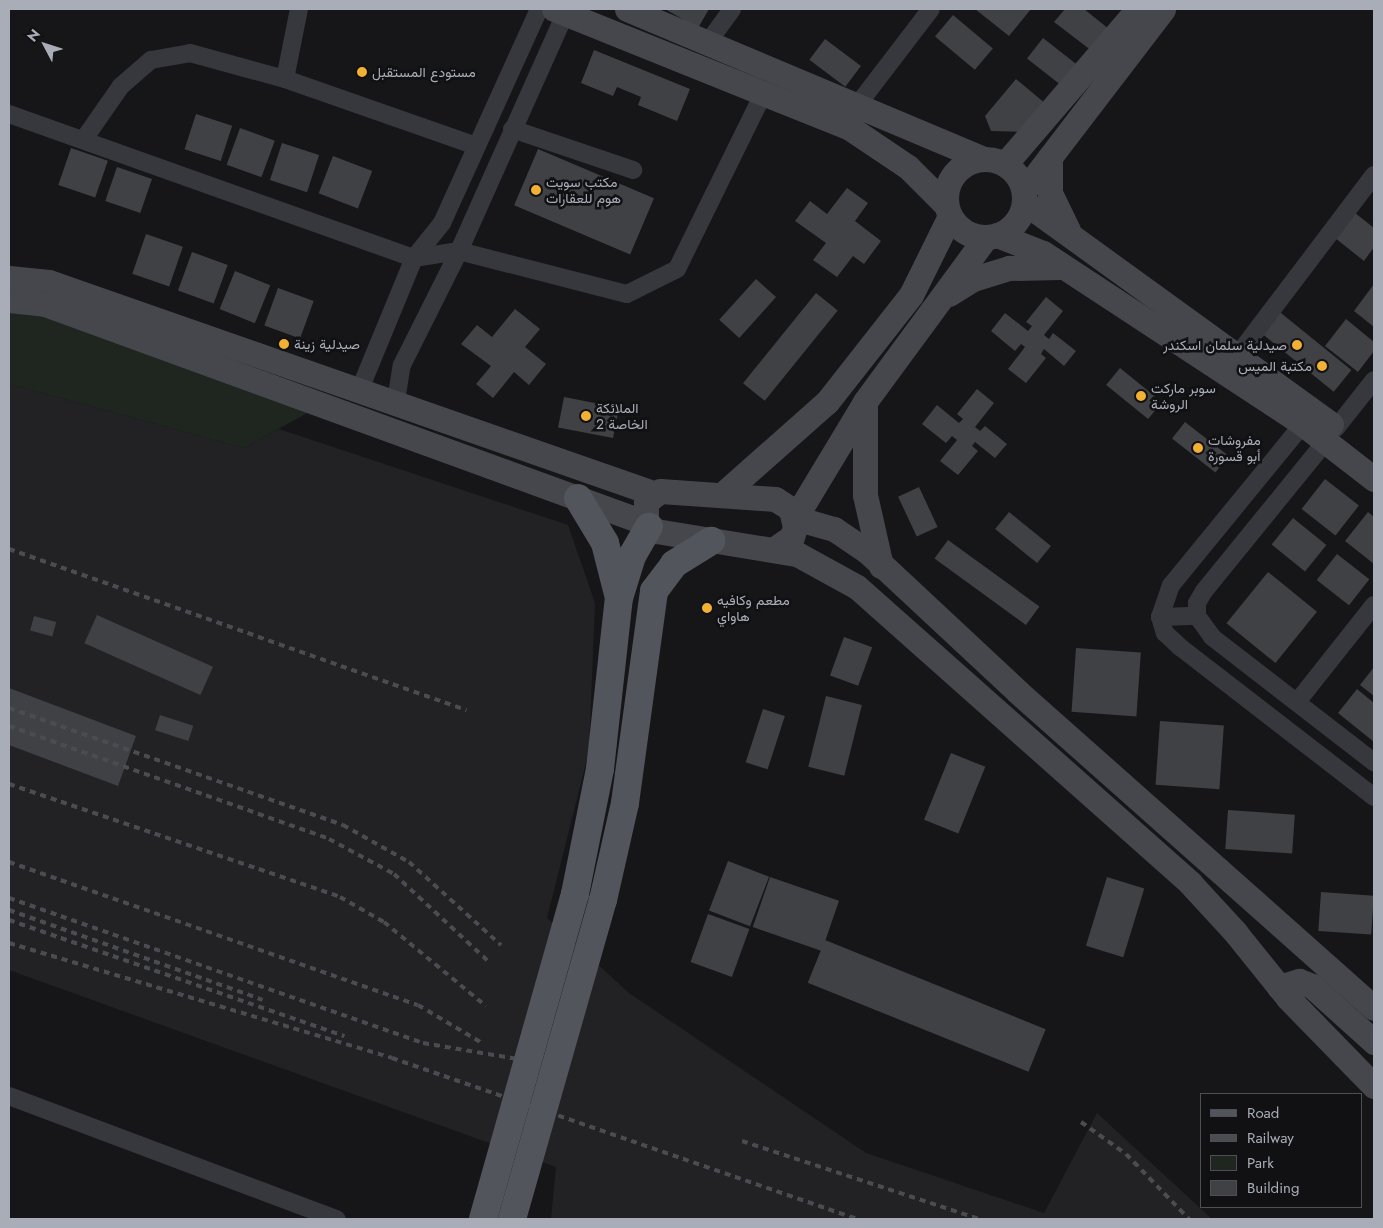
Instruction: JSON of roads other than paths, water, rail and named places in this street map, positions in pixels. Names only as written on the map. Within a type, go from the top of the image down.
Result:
[{"type":"main road","points":[[578,498],[605,543],[619,598]]},
{"type":"main road","points":[[482,1219],[575,894],[600,768],[619,598],[632,556],[648,525]]},
{"type":"main road","points":[[512,1219],[603,900],[625,804],[654,591],[674,564],[711,541]]},
{"type":"street","points":[[285,79],[299,9]]},
{"type":"street","points":[[360,389],[414,258],[442,223],[540,9]]},
{"type":"street","points":[[627,9],[709,41],[856,107],[994,161],[1020,180],[1024,196],[1232,363],[1303,424],[1331,434],[1374,479]]},
{"type":"street","points":[[709,41],[732,9]]},
{"type":"street","points":[[856,107],[931,9]]},
{"type":"street","points":[[724,492],[827,402],[911,295],[948,210],[948,183],[954,173],[973,160],[994,161],[1138,9]]},
{"type":"street","points":[[776,548],[792,537],[795,518],[865,402],[940,299],[992,236],[1016,222],[1024,196],[1050,156],[1163,9]]},
{"type":"street","points":[[396,401],[402,365],[459,251],[562,10],[762,94],[850,128],[880,146],[948,210],[965,232],[992,236],[1043,253],[1065,268],[1232,363],[1331,434],[1374,458]]},
{"type":"street","points":[[84,139],[121,86],[151,60],[190,53],[285,79],[476,146]]},
{"type":"street","points":[[9,114],[84,139],[414,258],[459,251],[627,294],[677,268],[762,94]]},
{"type":"street","points":[[512,129],[633,170]]},
{"type":"street","points":[[1050,156],[1050,193],[1058,216],[1072,236]]},
{"type":"street","points":[[1232,363],[1374,175]]},
{"type":"street","points":[[940,299],[990,273],[1028,266],[1065,268]]},
{"type":"street","points":[[9,278],[49,282],[396,401],[654,494],[724,492],[784,502],[795,518],[840,532],[881,566],[1374,1008]]},
{"type":"street","points":[[9,300],[45,304],[648,525],[711,541],[776,548],[818,563],[856,587],[1190,884],[1278,985],[1374,1086]]},
{"type":"street","points":[[1374,380],[1204,591],[1197,603],[1197,616],[1212,637],[1374,762]]},
{"type":"street","points":[[865,402],[865,495],[881,566]]},
{"type":"street","points":[[1303,424],[1171,585],[1160,618],[1165,633],[1180,647],[1374,797]]},
{"type":"street","points":[[648,525],[644,507],[654,494]]},
{"type":"street","points":[[1297,702],[1374,605]]},
{"type":"street","points":[[1160,618],[1197,616]]},
{"type":"street","points":[[1278,985],[1307,948]]},
{"type":"street","points":[[1278,985],[1299,981],[1312,986],[1374,1042]]},
{"type":"street","points":[[9,1096],[337,1219]]},
{"type":"railway","points":[[9,549],[466,710]]},
{"type":"railway","points":[[9,708],[343,825],[409,862],[501,945]]},
{"type":"railway","points":[[9,726],[329,839],[394,874],[487,960]]},
{"type":"railway","points":[[9,784],[340,897],[384,922],[486,1006]]},
{"type":"railway","points":[[9,862],[418,1005],[482,1043]]},
{"type":"railway","points":[[9,898],[423,1043],[518,1059]]},
{"type":"railway","points":[[9,910],[263,1000]]},
{"type":"railway","points":[[9,920],[344,1036]]},
{"type":"railway","points":[[9,943],[392,1058],[857,1219]]},
{"type":"railway","points":[[1081,1122],[1126,1154],[1189,1219]]},
{"type":"railway","points":[[742,1141],[979,1219]]},
{"type":"place","name":"مستودع المستقبل","points":[[362,72]]},
{"type":"place","name":"مكتب سويت هوم للعقارات","points":[[536,190]]},
{"type":"place","name":"صيدلية زينة","points":[[284,344]]},
{"type":"place","name":"صيدلية سلمان اسكندر","points":[[1297,345]]},
{"type":"place","name":"مكتبة الميس","points":[[1322,366]]},
{"type":"place","name":"سوبر ماركت الروشة","points":[[1141,396]]},
{"type":"place","name":"الملائكة الخاصة 2","points":[[586,416]]},
{"type":"place","name":"مفروشات أبو قسورة","points":[[1198,448]]},
{"type":"place","name":"مطعم وكافيه هاواي","points":[[707,608]]}]
